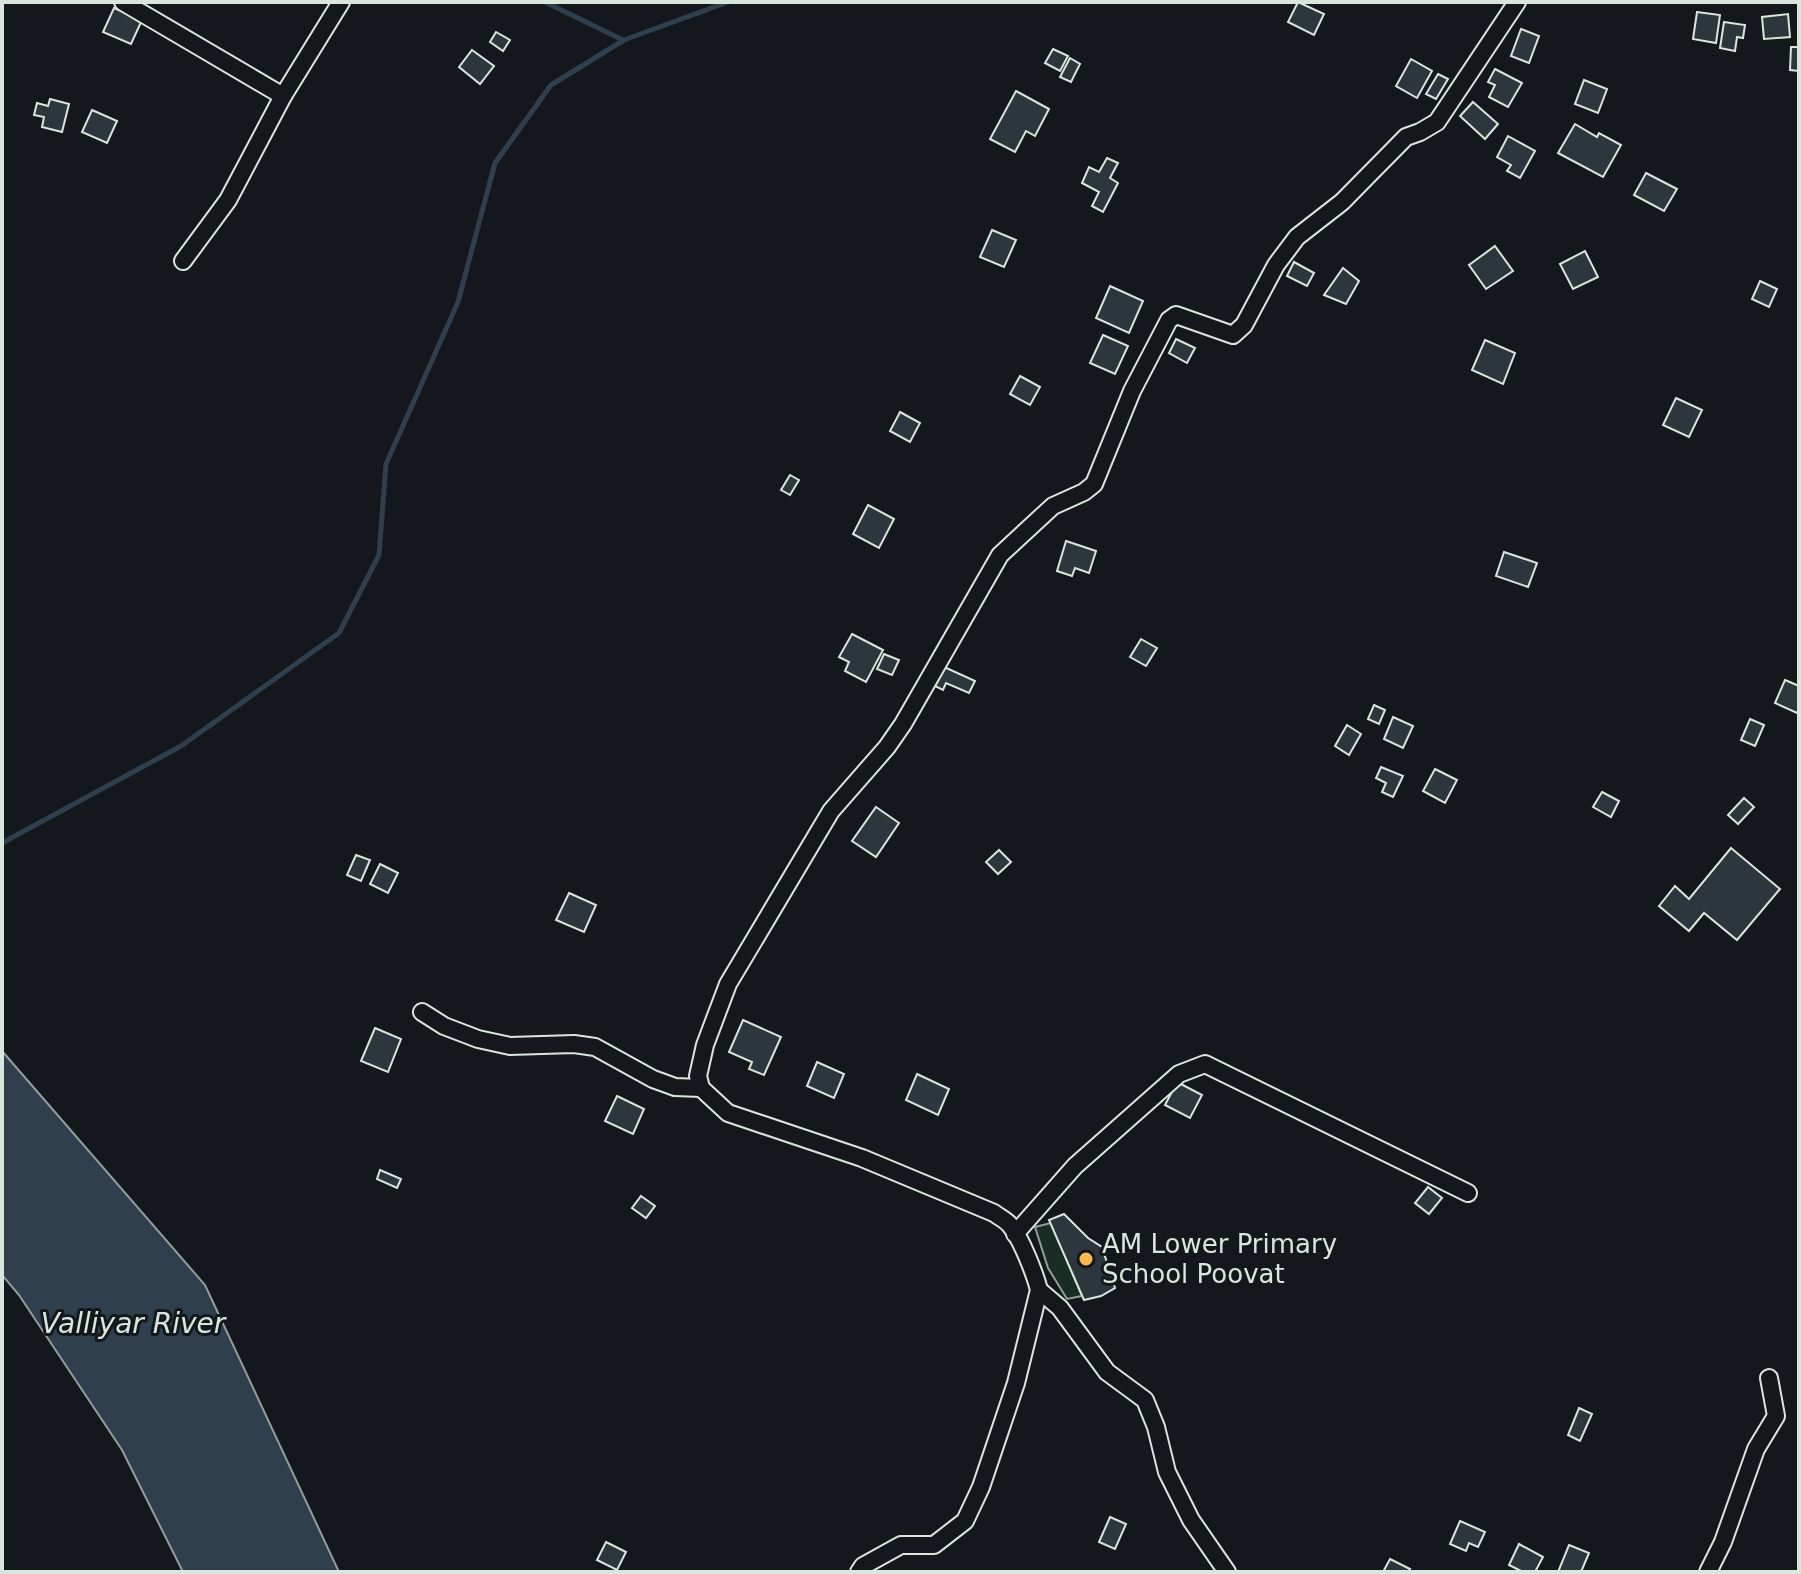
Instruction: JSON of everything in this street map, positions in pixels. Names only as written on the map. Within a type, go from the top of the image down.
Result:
[{"type":"street","points":[[123,2],[283,96]]},
{"type":"street","points":[[183,261],[228,200],[283,96],[341,2]]},
{"type":"street","points":[[859,1572],[863,1566],[901,1545],[934,1545],[965,1521],[981,1487],[1016,1383],[1039,1290],[1015,1234],[1009,1224],[994,1213],[862,1158],[728,1113],[701,1088],[698,1076],[705,1045],[728,984],[831,811],[903,724],[1000,555],[1053,506],[1094,484],[1132,391],[1169,320],[1176,315],[1233,335],[1238,332],[1276,265],[1297,237],[1342,202],[1406,137],[1437,122],[1517,2]]},
{"type":"street","points":[[422,1012],[444,1026],[478,1039],[510,1046],[574,1044],[595,1047],[653,1079],[675,1087],[701,1088]]},
{"type":"street","points":[[1015,1234],[1085,1156],[1179,1074],[1205,1064],[1468,1193]]},
{"type":"street","points":[[1039,1290],[1060,1308],[1107,1372],[1145,1400],[1156,1427],[1167,1472],[1191,1520],[1227,1572]]},
{"type":"street","points":[[1708,1572],[1723,1542],[1756,1449],[1776,1416],[1769,1378]]},
{"type":"green space","points":[[1051,1223],[1082,1296],[1067,1299],[1048,1268],[1035,1227]]},
{"type":"water","name":"Valliyar River","points":[[2,1051],[205,1285],[339,1572],[183,1572],[122,1450],[19,1295],[2,1275]]},
{"type":"building","points":[[1298,2],[1324,14],[1314,35],[1288,22]]},
{"type":"building","points":[[114,8],[142,20],[131,44],[103,32]]},
{"type":"building","points":[[1697,12],[1720,15],[1716,43],[1693,39]]},
{"type":"building","points":[[1788,14],[1790,37],[1764,39],[1762,17]]},
{"type":"building","points":[[1724,22],[1745,25],[1743,38],[1737,37],[1735,51],[1720,48]]},
{"type":"building","points":[[1521,29],[1539,36],[1529,63],[1511,56]]},
{"type":"building","points":[[496,32],[510,40],[503,51],[490,42]]},
{"type":"building","points":[[1791,47],[1799,47],[1799,71],[1790,70]]},
{"type":"building","points":[[1053,49],[1068,56],[1060,71],[1045,63]]},
{"type":"building","points":[[472,50],[494,66],[480,84],[459,67]]},
{"type":"building","points":[[1070,58],[1080,64],[1071,82],[1060,77]]},
{"type":"building","points":[[1411,59],[1432,71],[1417,98],[1396,86]]},
{"type":"building","points":[[1495,69],[1522,83],[1508,107],[1489,97],[1495,85],[1488,82]]},
{"type":"building","points":[[1438,74],[1448,79],[1436,99],[1426,94]]},
{"type":"building","points":[[1584,80],[1607,89],[1598,113],[1575,104]]},
{"type":"building","points":[[1016,91],[1049,109],[1035,136],[1026,131],[1015,152],[990,139]]},
{"type":"building","points":[[50,99],[69,104],[62,132],[42,127],[44,117],[34,115],[37,103],[48,106]]},
{"type":"building","points":[[1473,102],[1498,124],[1485,139],[1460,116]]},
{"type":"building","points":[[92,110],[117,121],[107,143],[82,132]]},
{"type":"building","points":[[1575,124],[1597,137],[1599,133],[1621,145],[1603,177],[1558,153]]},
{"type":"building","points":[[1508,136],[1535,151],[1520,178],[1507,171],[1511,165],[1497,157]]},
{"type":"building","points":[[1107,158],[1118,163],[1110,178],[1118,183],[1103,212],[1092,206],[1099,192],[1082,183],[1089,167],[1099,172]]},
{"type":"building","points":[[1646,173],[1677,189],[1664,211],[1634,195]]},
{"type":"building","points":[[992,230],[1016,240],[1004,267],[980,257]]},
{"type":"building","points":[[1495,246],[1513,271],[1486,289],[1469,265]]},
{"type":"building","points":[[1585,251],[1598,277],[1573,289],[1560,264]]},
{"type":"building","points":[[1294,262],[1314,273],[1307,286],[1287,276]]},
{"type":"building","points":[[1343,268],[1359,281],[1346,304],[1324,295]]},
{"type":"building","points":[[1760,281],[1777,289],[1769,307],[1752,299]]},
{"type":"building","points":[[1110,286],[1143,301],[1129,333],[1096,318]]},
{"type":"building","points":[[1103,335],[1128,346],[1115,374],[1090,363]]},
{"type":"building","points":[[1176,339],[1195,348],[1187,363],[1169,353]]},
{"type":"building","points":[[1485,340],[1515,353],[1503,384],[1472,370]]},
{"type":"building","points":[[1020,376],[1040,387],[1030,405],[1010,394]]},
{"type":"building","points":[[1676,398],[1702,410],[1689,437],[1663,425]]},
{"type":"building","points":[[900,412],[920,423],[910,442],[890,431]]},
{"type":"building","points":[[790,475],[799,480],[790,495],[781,490]]},
{"type":"building","points":[[868,505],[894,519],[879,548],[853,534]]},
{"type":"building","points":[[1066,541],[1096,551],[1089,573],[1075,568],[1072,576],[1057,571]]},
{"type":"building","points":[[1504,552],[1537,563],[1528,587],[1496,576]]},
{"type":"building","points":[[852,634],[883,650],[866,682],[845,671],[849,662],[839,657]]},
{"type":"building","points":[[1141,639],[1157,648],[1146,666],[1130,657]]},
{"type":"building","points":[[884,654],[899,660],[892,675],[877,669]]},
{"type":"building","points":[[942,666],[975,681],[969,693],[946,683],[943,690],[933,685]]},
{"type":"building","points":[[1785,680],[1799,686],[1797,713],[1775,703]]},
{"type":"building","points":[[1374,705],[1385,710],[1379,724],[1368,719]]},
{"type":"building","points":[[1393,717],[1413,726],[1403,748],[1384,739]]},
{"type":"building","points":[[1750,719],[1764,725],[1755,746],[1741,740]]},
{"type":"building","points":[[1347,725],[1361,734],[1349,755],[1335,746]]},
{"type":"building","points":[[1381,767],[1403,776],[1393,797],[1382,792],[1386,783],[1376,778]]},
{"type":"building","points":[[1435,769],[1457,780],[1445,803],[1423,791]]},
{"type":"building","points":[[1602,792],[1619,801],[1611,817],[1593,807]]},
{"type":"building","points":[[1744,798],[1754,807],[1738,824],[1728,815]]},
{"type":"building","points":[[876,807],[899,823],[876,857],[852,841]]},
{"type":"building","points":[[1731,848],[1780,889],[1737,940],[1704,913],[1689,931],[1659,906],[1675,886],[1689,899]]},
{"type":"building","points":[[999,850],[1011,862],[998,874],[986,862]]},
{"type":"building","points":[[356,855],[370,860],[361,881],[347,875]]},
{"type":"building","points":[[380,864],[398,873],[388,893],[370,884]]},
{"type":"building","points":[[569,893],[596,905],[584,932],[556,920]]},
{"type":"building","points":[[743,1020],[781,1037],[764,1075],[749,1069],[752,1062],[729,1052]]},
{"type":"building","points":[[375,1028],[401,1039],[388,1072],[361,1061]]},
{"type":"building","points":[[817,1062],[844,1074],[834,1098],[807,1086]]},
{"type":"building","points":[[917,1074],[949,1089],[938,1115],[906,1100]]},
{"type":"building","points":[[1177,1082],[1202,1095],[1190,1118],[1165,1105]]},
{"type":"building","points":[[617,1096],[644,1109],[633,1134],[605,1121]]},
{"type":"building","points":[[380,1170],[401,1179],[397,1188],[377,1179]]},
{"type":"building","points":[[1428,1187],[1442,1198],[1429,1214],[1415,1203]]},
{"type":"building","points":[[641,1196],[655,1206],[646,1218],[632,1208]]},
{"type":"building","points":[[1064,1214],[1102,1247],[1115,1288],[1101,1296],[1084,1300],[1049,1220]]},
{"type":"building","points":[[1579,1408],[1592,1414],[1580,1441],[1568,1435]]},
{"type":"building","points":[[1110,1517],[1126,1524],[1115,1549],[1099,1542]]},
{"type":"building","points":[[1460,1521],[1485,1532],[1478,1547],[1469,1543],[1466,1551],[1450,1544]]},
{"type":"building","points":[[606,1542],[626,1552],[617,1570],[597,1560]]},
{"type":"building","points":[[1519,1544],[1543,1557],[1535,1572],[1523,1572],[1509,1565]]},
{"type":"building","points":[[1569,1545],[1589,1553],[1581,1572],[1558,1572]]},
{"type":"building","points":[[1390,1559],[1410,1569],[1408,1572],[1383,1572]]},
{"type":"waterway","points":[[545,2],[623,40]]},
{"type":"waterway","points":[[2,843],[181,746],[339,633],[379,555],[386,464],[458,302],[495,163],[551,85],[624,40],[728,2]]},
{"type":"place","name":"AM Lower Primary School Poovat","points":[[1086,1259]]}]
